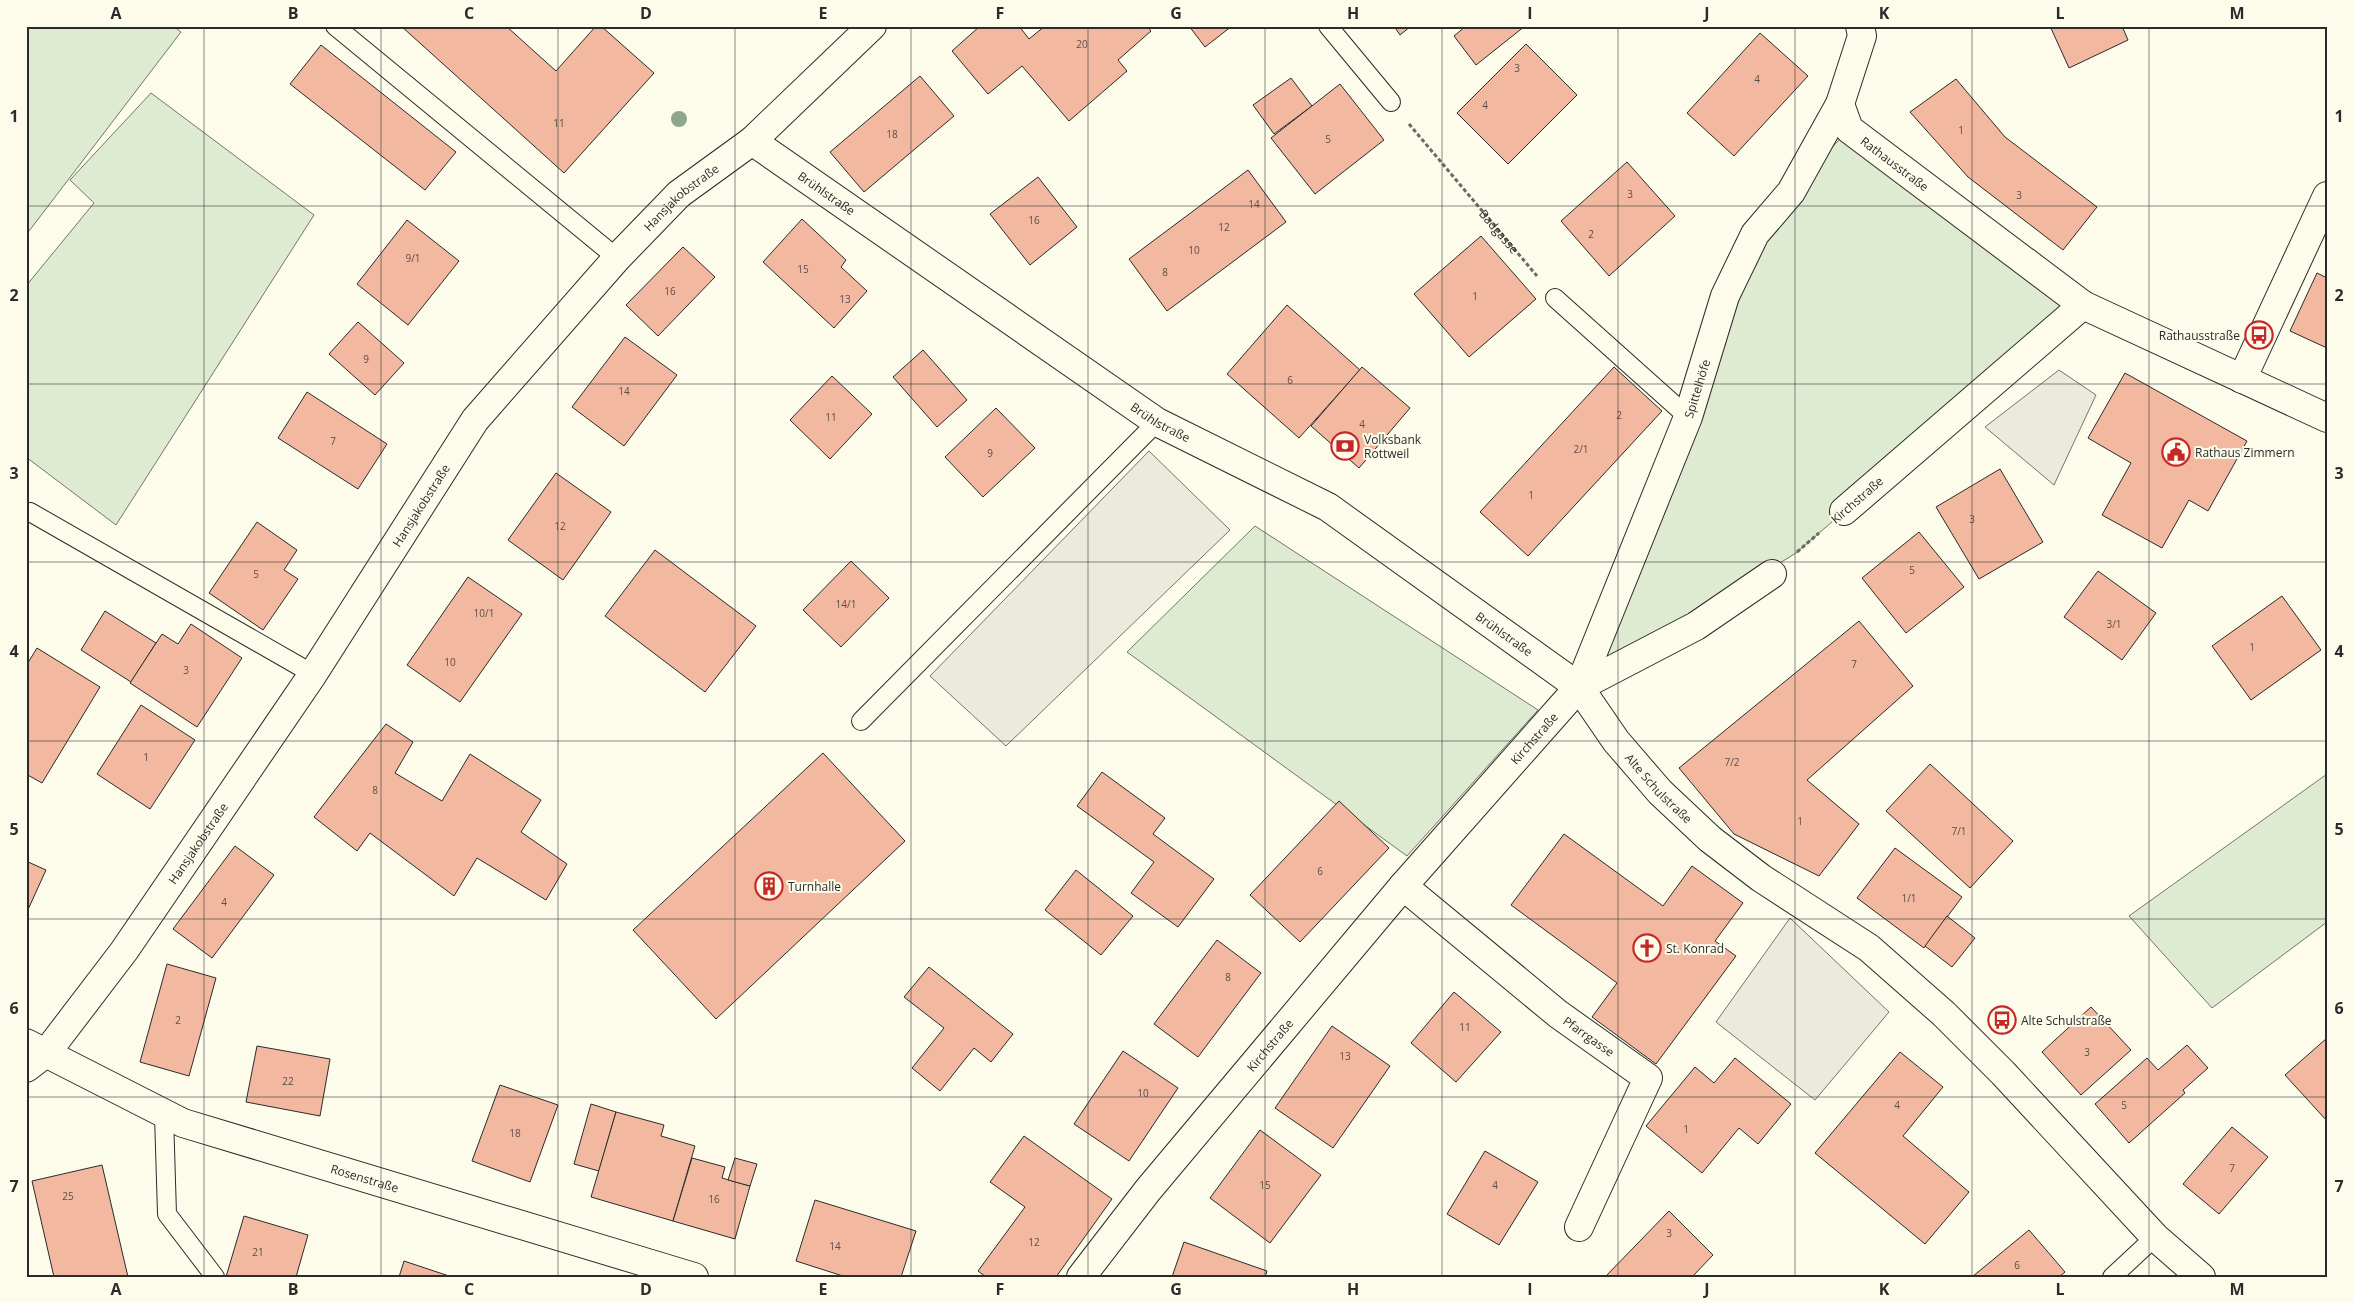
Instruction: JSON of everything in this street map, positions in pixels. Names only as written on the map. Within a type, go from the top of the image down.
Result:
[{"type":"street","name":"Hansjakobstraße","points":[[33,1054],[124,951],[313,674],[475,420],[617,258],[679,194],[752,141],[872,26]]},
{"type":"street","name":"Spittelhöfe","points":[[1579,687],[1688,417],[1725,296],[1755,234],[1791,192],[1840,104],[1862,36],[1860,26]]},
{"type":"street","name":"Rathausstraße","points":[[1840,104],[1849,129],[2082,305],[2327,418]]},
{"type":"street","name":"Brühlstraße","points":[[752,141],[1157,422],[1328,507],[1579,687]]},
{"type":"street","points":[[2242,379],[2327,196]]},
{"type":"street","name":"Kirchstraße","points":[[1844,512],[2082,305]]},
{"type":"street","name":"Kirchstraße","points":[[1081,1277],[1148,1190],[1403,886],[1579,687],[1696,626],[1772,574]]},
{"type":"street","name":"Alte Schulstraße","points":[[1579,687],[1616,741],[1660,792],[1710,838],[1761,878],[1869,948],[1944,1014],[2003,1072],[2155,1237],[2201,1277]]},
{"type":"street","name":"Pfarrgasse","points":[[1403,886],[1558,1014],[1648,1078],[1579,1227]]},
{"type":"street","name":"Rosenstraße","points":[[33,1054],[183,1123],[694,1277]]},
{"type":"lane","points":[[335,26],[617,258]]},
{"type":"lane","points":[[1328,26],[1390,102]]},
{"type":"lane","points":[[1555,298],[1688,417]]},
{"type":"lane","points":[[861,721],[1157,422]]},
{"type":"lane","points":[[30,512],[313,674]]},
{"type":"lane","points":[[164,1115],[166,1214],[215,1277]]},
{"type":"lane","points":[[2112,1277],[2155,1237]]},
{"type":"path","name":"Badgasse","points":[[1390,102],[1555,298]]},
{"type":"path","name":"Kirchstraße","points":[[1772,574],[1844,512]]},
{"type":"green space","points":[[26,26],[173,26],[181,32],[26,235]]},
{"type":"green space","points":[[151,93],[314,215],[116,525],[26,457],[26,286],[94,203],[70,180]]},
{"type":"green space","points":[[1849,129],[2083,305],[1796,553],[1579,687],[1721,312],[1791,192]]},
{"type":"green space","points":[[1255,526],[1538,710],[1407,856],[1127,652]]},
{"type":"green space","points":[[2327,774],[2327,922],[2212,1008],[2129,916]]},
{"type":"shaded area","points":[[2059,370],[2096,395],[2054,485],[1985,427]]},
{"type":"shaded area","points":[[1149,451],[1230,530],[1006,746],[930,676]]},
{"type":"shaded area","points":[[1790,918],[1889,1012],[1815,1100],[1716,1022]]},
{"type":"building","points":[[401,26],[506,26],[556,71],[596,26],[601,26],[654,73],[564,173]]},
{"type":"building","points":[[980,26],[1019,26],[1029,39],[1045,26],[1147,26],[1151,31],[1118,60],[1127,71],[1069,121],[1022,66],[988,94],[952,51]]},
{"type":"building","points":[[1189,26],[1232,26],[1205,47]]},
{"type":"building","points":[[1394,26],[1411,26],[1400,35]]},
{"type":"building","points":[[1466,26],[1525,26],[1476,65],[1454,36]]},
{"type":"building","points":[[2050,26],[2122,26],[2128,40],[2069,68]]},
{"type":"building","points":[[1760,33],[1808,76],[1734,156],[1687,113]]},
{"type":"building","points":[[1526,44],[1577,95],[1508,164],[1457,113]]},
{"type":"building","points":[[321,45],[456,152],[425,190],[290,84]]},
{"type":"building","points":[[920,76],[954,116],[864,192],[830,152]]},
{"type":"building","points":[[1291,78],[1312,106],[1274,134],[1253,105]]},
{"type":"building","points":[[1956,79],[2005,137],[2097,207],[2063,250],[1968,177],[1910,112]]},
{"type":"building","points":[[1340,84],[1384,140],[1315,194],[1271,138]]},
{"type":"building","points":[[1627,162],[1675,216],[1609,276],[1561,221]]},
{"type":"building","points":[[1248,170],[1286,222],[1167,311],[1129,259]]},
{"type":"building","points":[[1038,177],[1077,227],[1030,265],[990,214]]},
{"type":"building","points":[[802,219],[846,260],[841,267],[867,291],[834,328],[763,262]]},
{"type":"building","points":[[407,220],[459,261],[408,325],[357,284]]},
{"type":"building","points":[[1481,236],[1536,299],[1469,357],[1414,294]]},
{"type":"building","points":[[683,247],[715,277],[658,336],[626,305]]},
{"type":"building","points":[[2317,273],[2327,278],[2327,348],[2290,331]]},
{"type":"building","points":[[1287,305],[1360,370],[1299,438],[1227,374]]},
{"type":"building","points":[[358,322],[404,363],[375,395],[329,354]]},
{"type":"building","points":[[625,337],[677,375],[624,446],[572,407]]},
{"type":"building","points":[[923,350],[967,400],[937,427],[893,377]]},
{"type":"building","points":[[1362,367],[1410,408],[1359,468],[1311,426]]},
{"type":"building","points":[[1614,367],[1662,411],[1528,556],[1480,512]]},
{"type":"building","name":"Rathaus Zimmern","points":[[2125,373],[2247,441],[2208,511],[2189,500],[2162,548],[2102,515],[2131,463],[2088,438]]},
{"type":"building","points":[[832,376],[872,414],[830,459],[790,420]]},
{"type":"building","points":[[307,392],[387,444],[358,489],[278,438]]},
{"type":"building","points":[[996,408],[1035,448],[983,497],[945,457]]},
{"type":"building","points":[[2000,469],[2043,542],[1979,579],[1936,507]]},
{"type":"building","points":[[556,473],[611,512],[563,580],[508,540]]},
{"type":"building","points":[[257,522],[297,550],[284,570],[298,579],[263,630],[209,593]]},
{"type":"building","points":[[1919,532],[1964,587],[1906,633],[1862,578]]},
{"type":"building","points":[[655,550],[756,626],[705,692],[605,616]]},
{"type":"building","points":[[851,561],[889,598],[841,647],[803,610]]},
{"type":"building","points":[[2098,571],[2156,613],[2122,660],[2064,617]]},
{"type":"building","points":[[468,577],[522,614],[460,702],[407,665]]},
{"type":"building","points":[[2282,596],[2321,650],[2251,700],[2212,646]]},
{"type":"building","points":[[105,611],[156,643],[131,682],[81,650]]},
{"type":"building","points":[[1859,621],[1913,686],[1807,780],[1859,824],[1819,876],[1734,834],[1679,768]]},
{"type":"building","points":[[191,624],[242,658],[197,727],[130,683],[162,634],[178,644]]},
{"type":"building","points":[[37,648],[100,687],[42,783],[26,774],[26,666]]},
{"type":"building","points":[[141,705],[195,740],[150,809],[97,774]]},
{"type":"building","points":[[386,724],[413,742],[395,773],[442,801],[470,754],[541,800],[521,832],[567,864],[546,900],[477,858],[454,896],[370,833],[357,851],[314,817]]},
{"type":"building","name":"Turnhalle","points":[[823,753],[905,841],[716,1019],[633,930]]},
{"type":"building","points":[[1930,764],[2013,841],[1970,888],[1886,811]]},
{"type":"building","points":[[1102,772],[1165,818],[1153,834],[1214,879],[1178,927],[1131,893],[1154,862],[1077,806]]},
{"type":"building","points":[[1339,801],[1389,848],[1300,942],[1250,895]]},
{"type":"building","name":"St. Konrad","points":[[1564,834],[1663,906],[1692,866],[1743,903],[1715,941],[1736,956],[1656,1064],[1592,1017],[1617,983],[1511,905]]},
{"type":"building","points":[[235,846],[274,875],[212,958],[173,929]]},
{"type":"building","points":[[1895,848],[1962,897],[1924,948],[1857,898]]},
{"type":"building","points":[[26,861],[46,870],[26,914]]},
{"type":"building","points":[[1076,870],[1133,916],[1101,955],[1045,910]]},
{"type":"building","points":[[1947,916],[1975,938],[1952,967],[1925,946]]},
{"type":"building","points":[[1217,940],[1261,973],[1198,1057],[1154,1024]]},
{"type":"building","points":[[167,964],[216,978],[189,1076],[140,1062]]},
{"type":"building","points":[[929,967],[1013,1034],[991,1062],[974,1048],[940,1091],[912,1068],[944,1028],[904,997]]},
{"type":"building","points":[[1454,992],[1501,1032],[1456,1082],[1411,1043]]},
{"type":"building","points":[[2091,1007],[2131,1050],[2081,1095],[2042,1052]]},
{"type":"building","points":[[1332,1026],[1390,1066],[1333,1148],[1275,1108]]},
{"type":"building","points":[[2327,1038],[2327,1121],[2285,1075]]},
{"type":"building","points":[[2187,1045],[2208,1068],[2183,1090],[2185,1093],[2129,1143],[2095,1104],[2147,1058],[2158,1070]]},
{"type":"building","points":[[257,1046],[330,1059],[320,1116],[246,1102]]},
{"type":"building","points":[[1123,1051],[1178,1088],[1129,1161],[1074,1124]]},
{"type":"building","points":[[1900,1052],[1943,1087],[1903,1136],[1969,1192],[1925,1244],[1815,1153]]},
{"type":"building","points":[[1735,1058],[1791,1104],[1758,1144],[1739,1128],[1702,1173],[1646,1126],[1695,1067],[1714,1083]]},
{"type":"building","points":[[500,1085],[558,1105],[530,1182],[472,1161]]},
{"type":"building","points":[[591,1104],[616,1112],[599,1171],[574,1164]]},
{"type":"building","points":[[616,1112],[664,1125],[661,1136],[695,1146],[673,1221],[591,1197]]},
{"type":"building","points":[[2232,1127],[2268,1157],[2219,1214],[2183,1184]]},
{"type":"building","points":[[1260,1130],[1321,1175],[1270,1243],[1210,1198]]},
{"type":"building","points":[[1024,1136],[1112,1199],[1056,1277],[986,1277],[978,1271],[1025,1207],[990,1182]]},
{"type":"building","points":[[1485,1151],[1538,1182],[1499,1245],[1447,1214]]},
{"type":"building","points":[[692,1158],[725,1167],[722,1178],[750,1186],[735,1239],[673,1221]]},
{"type":"building","points":[[735,1158],[757,1164],[750,1186],[728,1180]]},
{"type":"building","points":[[102,1165],[128,1277],[54,1277],[32,1181]]},
{"type":"building","points":[[815,1200],[916,1231],[901,1277],[846,1277],[796,1261]]},
{"type":"building","points":[[1669,1211],[1713,1255],[1692,1277],[1605,1277]]},
{"type":"building","points":[[244,1216],[308,1235],[296,1277],[226,1277]]},
{"type":"building","points":[[2029,1230],[2065,1272],[2059,1277],[1972,1277]]},
{"type":"building","points":[[1184,1242],[1267,1271],[1265,1277],[1172,1277]]},
{"type":"building","points":[[404,1261],[452,1277],[399,1277]]},
{"type":"place","name":"Rathausstraße","points":[[2259,335]]},
{"type":"place","name":"Volksbank Rottweil","points":[[1345,446]]},
{"type":"place","name":"Rathaus Zimmern","points":[[2176,452]]},
{"type":"place","name":"Turnhalle","points":[[769,886]]},
{"type":"place","name":"St. Konrad","points":[[1647,948]]},
{"type":"place","name":"Alte Schulstraße","points":[[2002,1020]]}]
